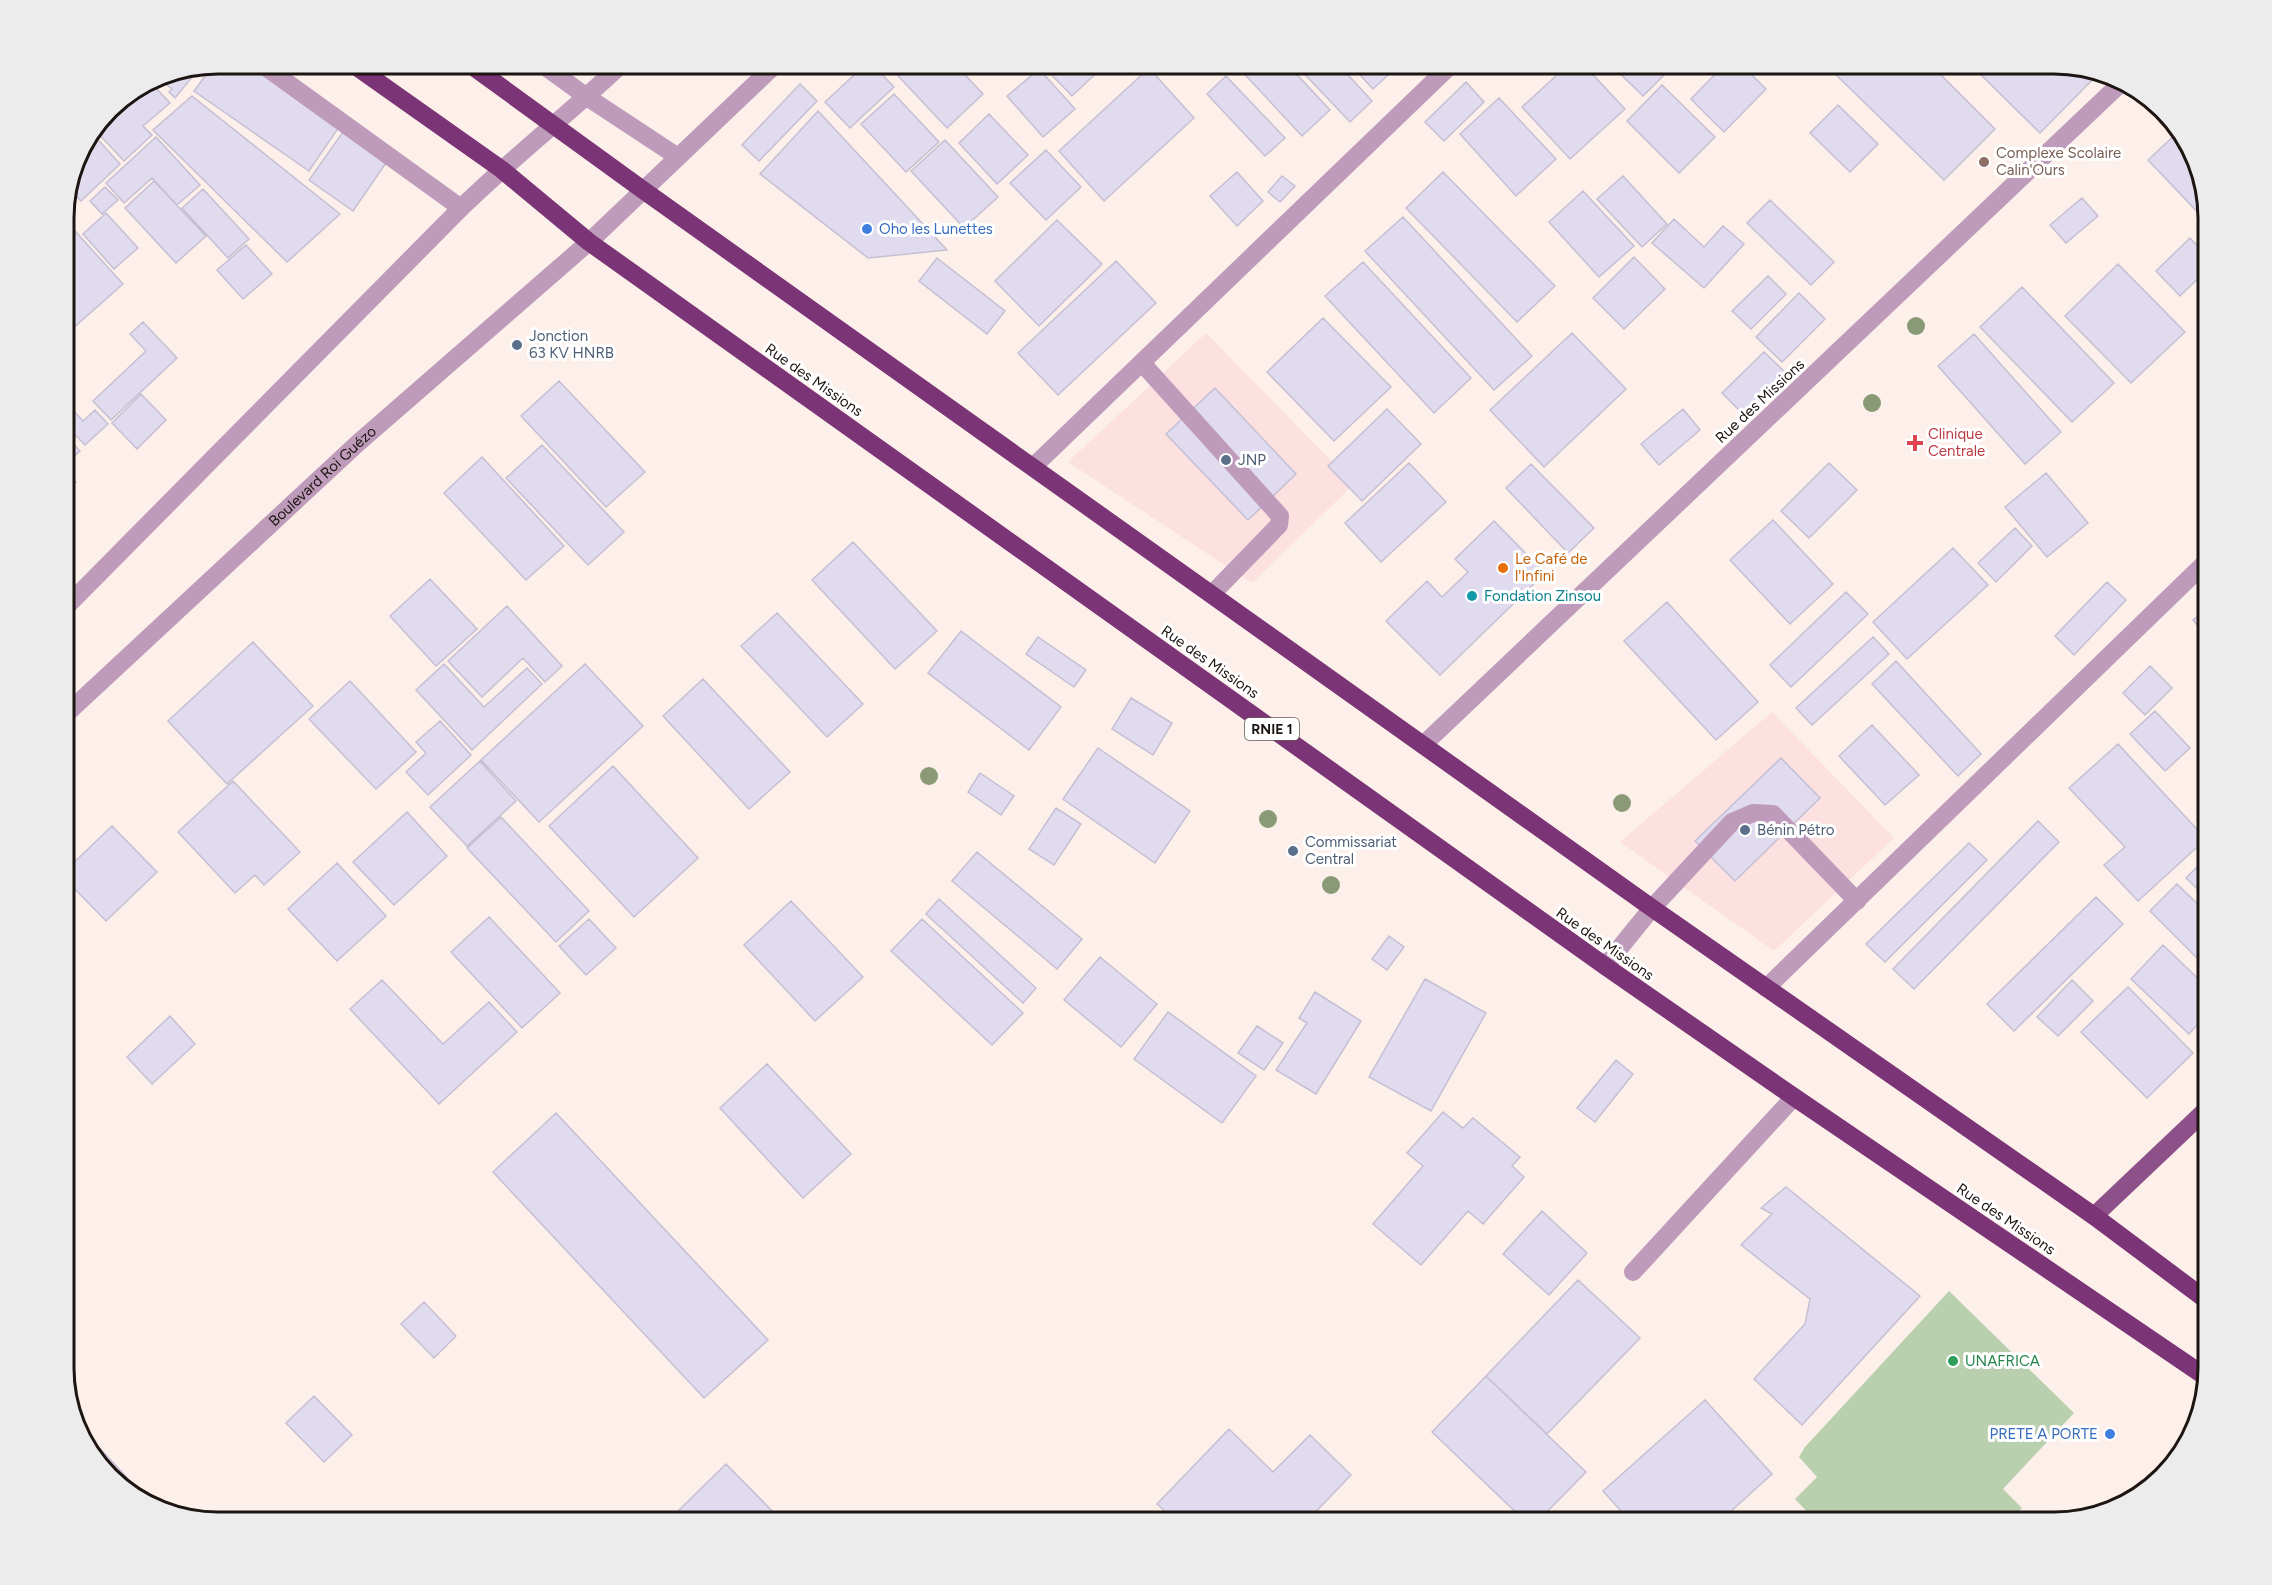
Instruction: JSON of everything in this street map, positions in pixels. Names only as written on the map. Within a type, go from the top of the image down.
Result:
[{"type":"highway","name":"Rue des Missions","points":[[367,74],[501,169],[589,242],[1605,966],[2199,1372]]},
{"type":"highway","points":[[484,74],[1652,908],[2094,1216],[2199,1295]]},
{"type":"main road","points":[[2094,1216],[2199,1116]]},
{"type":"street","points":[[275,74],[461,208]]},
{"type":"street","points":[[555,74],[678,157]]},
{"type":"street","points":[[74,599],[461,208],[501,169],[587,97],[611,74]]},
{"type":"street","name":"Boulevard Roi Guézo","points":[[74,707],[358,442],[589,242],[765,74]]},
{"type":"street","points":[[1034,466],[1442,74]]},
{"type":"street","name":"Rue des Missions","points":[[1423,745],[2116,87]]},
{"type":"street","points":[[1142,363],[1280,516],[1279,525],[1212,594]]},
{"type":"street","points":[[1766,988],[2199,569]]},
{"type":"street","points":[[1605,966],[1652,908],[1732,822],[1753,813],[1773,814],[1857,901]]},
{"type":"street","points":[[1633,1272],[1794,1097]]},
{"type":"shaded area","points":[[1206,333],[1354,484],[1252,583],[1068,462]]},
{"type":"shaded area","points":[[1772,712],[1894,838],[1774,951],[1620,842]]},
{"type":"green space","name":"UNAFRICA","points":[[1949,1291],[2074,1413],[2003,1489],[2022,1508],[2018,1512],[1807,1512],[1795,1499],[1817,1477],[1799,1457],[1805,1447]]},
{"type":"building","points":[[263,74],[339,127],[309,171],[194,91],[206,75]]},
{"type":"building","points":[[855,74],[882,74],[894,87],[850,128],[825,102]]},
{"type":"building","points":[[896,74],[964,74],[983,94],[947,128]]},
{"type":"building","points":[[1033,74],[1044,74],[1075,109],[1043,137],[1007,96]]},
{"type":"building","points":[[1051,74],[1095,74],[1072,96]]},
{"type":"building","points":[[1142,74],[1154,74],[1194,118],[1104,201],[1059,151]]},
{"type":"building","points":[[1244,74],[1296,74],[1330,110],[1302,136]]},
{"type":"building","points":[[1305,74],[1347,74],[1372,101],[1350,122]]},
{"type":"building","points":[[1359,74],[1389,74],[1373,89]]},
{"type":"building","points":[[1558,74],[1592,74],[1625,109],[1570,159],[1522,107]]},
{"type":"building","points":[[1620,74],[1665,74],[1643,96]]},
{"type":"building","points":[[1715,74],[1751,74],[1766,89],[1724,132],[1691,99]]},
{"type":"building","points":[[1835,74],[1940,74],[1995,129],[1944,180]]},
{"type":"building","points":[[1980,74],[2055,74],[2094,79],[2040,133]]},
{"type":"building","points":[[193,76],[175,98],[169,92],[172,89],[164,83]]},
{"type":"building","points":[[1226,76],[1285,138],[1265,156],[1207,94]]},
{"type":"building","points":[[1466,82],[1484,102],[1444,141],[1425,122]]},
{"type":"building","points":[[800,84],[817,101],[759,161],[742,145]]},
{"type":"building","points":[[1662,85],[1715,137],[1679,173],[1627,121]]},
{"type":"building","points":[[155,87],[170,103],[143,126],[152,135],[124,161],[100,135],[130,103]]},
{"type":"building","points":[[894,94],[939,142],[906,172],[861,124]]},
{"type":"building","points":[[192,96],[340,214],[287,262],[153,130]]},
{"type":"building","points":[[1499,98],[1556,159],[1516,196],[1460,134]]},
{"type":"building","points":[[1838,105],[1878,144],[1850,172],[1810,133]]},
{"type":"building","points":[[818,111],[947,250],[868,258],[760,174]]},
{"type":"building","points":[[989,114],[1028,155],[997,184],[959,143]]},
{"type":"building","points":[[343,132],[386,163],[353,211],[309,180]]},
{"type":"building","points":[[2173,136],[2188,162],[2194,180],[2199,213],[2148,160]]},
{"type":"building","points":[[156,137],[200,185],[177,205],[152,178],[124,203],[106,183]]},
{"type":"building","points":[[97,139],[120,164],[81,201],[75,195],[76,189],[84,162]]},
{"type":"building","points":[[945,140],[998,197],[964,228],[911,171]]},
{"type":"building","points":[[1046,150],[1081,187],[1046,220],[1010,183]]},
{"type":"building","points":[[1237,172],[1263,201],[1237,226],[1210,196]]},
{"type":"building","points":[[1443,172],[1555,286],[1517,322],[1406,208]]},
{"type":"building","points":[[1282,176],[1295,186],[1280,202],[1268,192]]},
{"type":"building","points":[[1623,176],[1667,224],[1642,247],[1597,199]]},
{"type":"building","points":[[154,181],[206,236],[176,263],[125,208]]},
{"type":"building","points":[[105,187],[118,200],[102,214],[90,201]]},
{"type":"building","points":[[203,189],[249,239],[228,258],[182,208]]},
{"type":"building","points":[[1583,191],[1634,246],[1599,277],[1549,222]]},
{"type":"building","points":[[2082,198],[2098,216],[2066,243],[2050,225]]},
{"type":"building","points":[[1770,200],[1834,262],[1811,285],[1747,223]]},
{"type":"building","points":[[106,213],[138,248],[114,269],[83,234]]},
{"type":"building","points":[[1403,217],[1532,356],[1494,390],[1365,251]]},
{"type":"building","points":[[1674,219],[1704,247],[1723,226],[1744,244],[1704,288],[1652,243]]},
{"type":"building","points":[[1057,220],[1102,264],[1039,326],[995,281]]},
{"type":"building","points":[[74,230],[123,284],[74,327]]},
{"type":"building","points":[[2190,238],[2199,247],[2199,278],[2180,296],[2156,271]]},
{"type":"building","points":[[246,245],[272,274],[243,299],[217,270]]},
{"type":"building","points":[[1634,257],[1665,289],[1624,329],[1593,298]]},
{"type":"building","points":[[937,258],[1005,311],[987,334],[919,281]]},
{"type":"building","points":[[1116,261],[1156,303],[1058,395],[1018,353]]},
{"type":"building","points":[[1363,262],[1471,378],[1434,413],[1325,296]]},
{"type":"building","points":[[2118,264],[2185,332],[2131,383],[2065,316]]},
{"type":"building","points":[[1768,276],[1786,294],[1751,329],[1732,311]]},
{"type":"building","points":[[2022,287],[2114,383],[2072,422],[1980,327]]},
{"type":"building","points":[[1799,293],[1825,319],[1782,362],[1756,337]]},
{"type":"building","points":[[1323,318],[1391,387],[1334,441],[1267,372]]},
{"type":"building","points":[[143,322],[177,358],[111,420],[93,401],[146,351],[130,334]]},
{"type":"building","points":[[1572,333],[1626,389],[1544,467],[1490,410]]},
{"type":"building","points":[[1974,334],[2061,432],[2025,464],[1938,366]]},
{"type":"building","points":[[1764,352],[1787,374],[1745,416],[1722,393]]},
{"type":"building","points":[[559,381],[645,472],[606,507],[521,416]]},
{"type":"building","points":[[1215,388],[1296,474],[1248,520],[1166,434]]},
{"type":"building","points":[[141,394],[166,420],[137,449],[112,423]]},
{"type":"building","points":[[1387,409],[1421,444],[1362,501],[1328,466]]},
{"type":"building","points":[[1683,409],[1700,430],[1659,465],[1641,444]]},
{"type":"building","points":[[95,410],[108,424],[85,445],[74,434],[74,411],[83,421]]},
{"type":"building","points":[[74,445],[80,451],[74,456]]},
{"type":"building","points":[[542,445],[624,532],[588,565],[506,478]]},
{"type":"building","points":[[482,457],[564,546],[526,580],[444,493]]},
{"type":"building","points":[[1409,463],[1446,502],[1381,562],[1345,523]]},
{"type":"building","points":[[1829,463],[1857,490],[1809,538],[1781,511]]},
{"type":"building","points":[[1531,464],[1594,528],[1568,553],[1506,488]]},
{"type":"building","points":[[2046,473],[2088,523],[2047,557],[2005,507]]},
{"type":"building","points":[[1773,520],[1833,584],[1790,624],[1730,560]]},
{"type":"building","points":[[1494,521],[1545,573],[1440,675],[1386,621],[1427,581],[1442,597],[1468,572],[1455,559]]},
{"type":"building","points":[[2015,528],[2032,546],[1996,582],[1978,563]]},
{"type":"building","points":[[853,542],[937,631],[895,669],[812,580]]},
{"type":"building","points":[[1953,548],[1988,585],[1907,659],[1873,622]]},
{"type":"building","points":[[430,579],[477,629],[436,666],[390,616]]},
{"type":"building","points":[[2107,582],[2126,600],[2074,655],[2055,636]]},
{"type":"building","points":[[1846,592],[1868,614],[1791,687],[1770,665]]},
{"type":"building","points":[[1667,602],[1758,702],[1716,740],[1624,641]]},
{"type":"building","points":[[507,606],[562,666],[545,682],[523,658],[482,697],[448,661]]},
{"type":"building","points":[[777,613],[863,704],[827,737],[741,646]]},
{"type":"building","points":[[2199,616],[2199,628],[2193,620]]},
{"type":"building","points":[[961,631],[1061,707],[1029,750],[928,673]]},
{"type":"building","points":[[1038,637],[1086,670],[1074,687],[1026,654]]},
{"type":"building","points":[[1873,637],[1889,654],[1812,725],[1796,708]]},
{"type":"building","points":[[253,642],[313,706],[227,784],[168,721]]},
{"type":"building","points":[[1896,661],[1981,754],[1958,776],[1872,684]]},
{"type":"building","points":[[444,664],[484,707],[527,668],[542,684],[472,750],[416,690]]},
{"type":"building","points":[[585,664],[643,726],[539,822],[481,760]]},
{"type":"building","points":[[2150,666],[2172,688],[2145,715],[2123,693]]},
{"type":"building","points":[[703,679],[790,772],[749,809],[663,716]]},
{"type":"building","points":[[350,681],[416,752],[376,789],[309,719]]},
{"type":"building","points":[[1131,698],[1172,723],[1153,755],[1112,729]]},
{"type":"building","points":[[2155,711],[2190,748],[2165,771],[2130,734]]},
{"type":"building","points":[[440,721],[471,755],[428,795],[406,772],[426,753],[416,742]]},
{"type":"building","points":[[1872,725],[1919,775],[1885,805],[1839,756]]},
{"type":"building","points":[[2118,744],[2199,831],[2199,845],[2138,901],[2104,865],[2125,847],[2069,788]]},
{"type":"building","points":[[1098,748],[1190,811],[1155,863],[1063,799]]},
{"type":"building","points":[[1781,758],[1820,798],[1735,881],[1695,841]]},
{"type":"building","points":[[480,761],[516,801],[467,846],[430,807]]},
{"type":"building","points":[[613,766],[698,858],[634,917],[549,826]]},
{"type":"building","points":[[980,773],[1014,796],[1001,815],[968,792]]},
{"type":"building","points":[[233,781],[300,852],[264,885],[255,875],[235,893],[178,832]]},
{"type":"building","points":[[1056,808],[1081,824],[1054,865],[1029,849]]},
{"type":"building","points":[[407,812],[447,856],[394,905],[353,862]]},
{"type":"building","points":[[501,817],[589,911],[556,942],[467,848]]},
{"type":"building","points":[[2038,821],[2059,842],[1914,989],[1893,969]]},
{"type":"building","points":[[112,826],[157,872],[106,921],[74,888],[74,862]]},
{"type":"building","points":[[1969,843],[1987,860],[1885,962],[1866,944]]},
{"type":"building","points":[[977,852],[1082,939],[1057,969],[952,881]]},
{"type":"building","points":[[337,863],[386,916],[337,961],[288,909]]},
{"type":"building","points":[[2199,865],[2199,890],[2186,878]]},
{"type":"building","points":[[2177,884],[2199,905],[2199,960],[2150,911]]},
{"type":"building","points":[[2096,897],[2123,924],[2014,1031],[1987,1004]]},
{"type":"building","points":[[939,899],[1036,988],[1023,1003],[926,914]]},
{"type":"building","points":[[791,901],[863,977],[815,1021],[744,945]]},
{"type":"building","points":[[489,917],[560,993],[522,1028],[451,952]]},
{"type":"building","points":[[589,919],[616,948],[586,975],[559,946]]},
{"type":"building","points":[[922,919],[1023,1013],[992,1045],[891,951]]},
{"type":"building","points":[[1389,936],[1404,947],[1387,970],[1372,959]]},
{"type":"building","points":[[2163,945],[2199,979],[2199,1023],[2189,1034],[2131,979]]},
{"type":"building","points":[[1100,957],[1157,1004],[1121,1047],[1064,1000]]},
{"type":"building","points":[[1425,979],[1486,1013],[1431,1111],[1369,1077]]},
{"type":"building","points":[[382,980],[443,1044],[489,1002],[517,1032],[439,1104],[350,1009]]},
{"type":"building","points":[[2072,980],[2093,1001],[2058,1036],[2037,1017]]},
{"type":"building","points":[[2128,987],[2193,1053],[2147,1098],[2081,1032]]},
{"type":"building","points":[[1315,992],[1361,1021],[1316,1094],[1276,1070],[1307,1023],[1299,1018]]},
{"type":"building","points":[[1168,1012],[1256,1076],[1222,1123],[1134,1059]]},
{"type":"building","points":[[170,1016],[195,1044],[152,1084],[127,1057]]},
{"type":"building","points":[[1257,1026],[1283,1043],[1264,1070],[1238,1053]]},
{"type":"building","points":[[1616,1060],[1633,1074],[1595,1122],[1577,1108]]},
{"type":"building","points":[[767,1064],[851,1154],[803,1198],[720,1108]]},
{"type":"building","points":[[1443,1112],[1463,1128],[1473,1118],[1520,1157],[1512,1166],[1524,1177],[1483,1224],[1468,1211],[1421,1265],[1373,1224],[1423,1166],[1407,1153]]},
{"type":"building","points":[[556,1113],[768,1340],[704,1398],[493,1172]]},
{"type":"building","points":[[1786,1187],[1920,1296],[1802,1425],[1754,1379],[1805,1324],[1810,1299],[1741,1245],[1772,1214],[1761,1208]]},
{"type":"building","points":[[1542,1211],[1587,1253],[1549,1295],[1503,1254]]},
{"type":"building","points":[[1578,1280],[1640,1338],[1547,1434],[1486,1376]]},
{"type":"building","points":[[424,1302],[456,1336],[434,1358],[401,1324]]},
{"type":"building","points":[[1486,1376],[1586,1472],[1547,1512],[1516,1512],[1432,1432]]},
{"type":"building","points":[[314,1396],[352,1435],[324,1462],[286,1423]]},
{"type":"building","points":[[1705,1400],[1772,1474],[1730,1512],[1622,1512],[1603,1491]]},
{"type":"building","points":[[1229,1429],[1273,1472],[1310,1435],[1351,1475],[1316,1512],[1166,1512],[1157,1504]]},
{"type":"building","points":[[96,1444],[134,1485],[116,1469]]},
{"type":"building","points":[[726,1464],[773,1512],[677,1512]]},
{"type":"place","name":"Complexe Scolaire Calin'Ours","points":[[1984,162]]},
{"type":"place","name":"Oho les Lunettes","points":[[867,229]]},
{"type":"place","name":"Jonction 63 KV HNRB","points":[[517,345]]},
{"type":"place","name":"Clinique Centrale","points":[[1915,443]]},
{"type":"place","name":"JNP","points":[[1226,460]]},
{"type":"place","name":"Le Café de l'Infini","points":[[1503,568]]},
{"type":"place","name":"Fondation Zinsou","points":[[1472,596]]},
{"type":"place","name":"Bénin Pétro","points":[[1745,830]]},
{"type":"place","name":"Commissariat Central","points":[[1293,851]]},
{"type":"place","name":"UNAFRICA","points":[[1953,1361]]},
{"type":"place","name":"PRETE A PORTE","points":[[2110,1434]]}]
